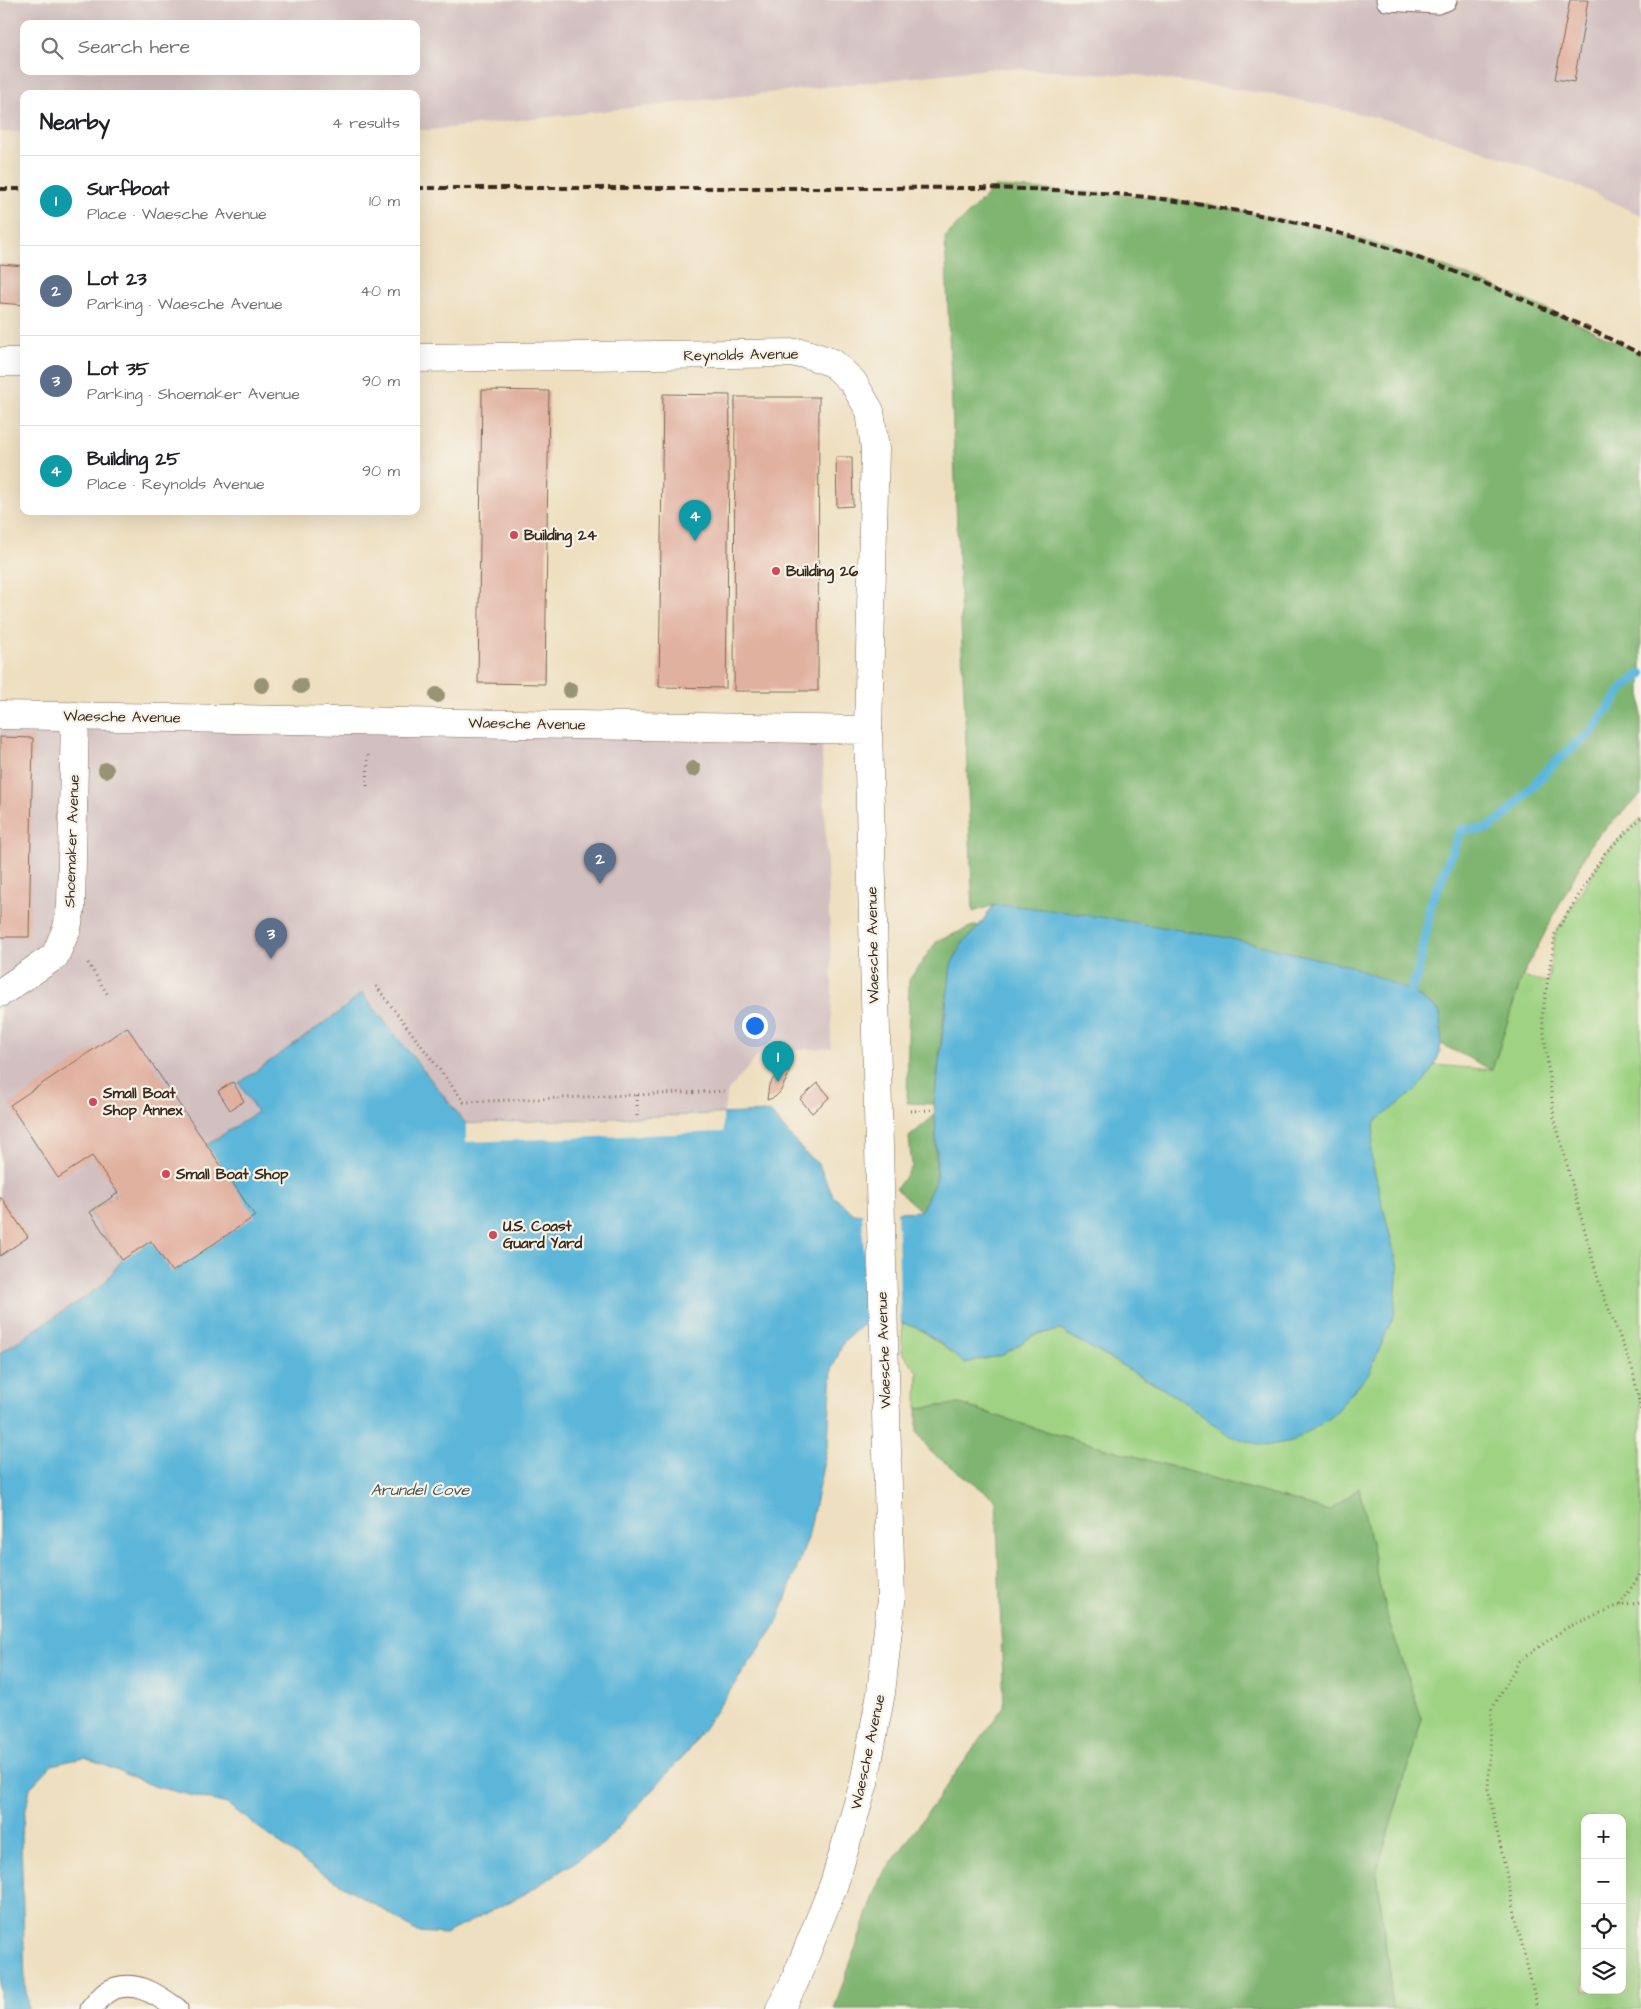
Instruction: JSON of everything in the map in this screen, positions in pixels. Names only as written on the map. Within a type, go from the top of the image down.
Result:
[{"type":"street","name":"Reynolds Avenue","points":[[420,358],[804,353],[833,363],[853,382],[870,411],[875,449],[868,730]]},
{"type":"street","points":[[0,362],[20,362]]},
{"type":"street","name":"Waesche Avenue","points":[[0,715],[868,730],[891,1602],[881,1693],[864,1783],[834,1884],[794,1982],[780,2009]]},
{"type":"street","name":"Shoemaker Avenue","points":[[0,993],[55,956],[67,928],[71,907],[75,716]]},
{"type":"lane","points":[[1387,0],[1437,3],[1446,0]]},
{"type":"lane","points":[[91,2009],[106,1992],[126,1986],[147,1989],[178,2009]]},
{"type":"path","points":[[367,786],[368,747]]},
{"type":"path","points":[[1641,818],[1605,853],[1556,934],[1542,1017],[1554,1117],[1600,1286],[1632,1371],[1641,1412]]},
{"type":"path","points":[[86,959],[108,995]]},
{"type":"path","points":[[376,986],[464,1102],[728,1091]]},
{"type":"path","points":[[637,1095],[637,1117]]},
{"type":"path","points":[[1619,1606],[1641,1573]]},
{"type":"path","points":[[1538,2009],[1521,1941],[1488,1789],[1492,1709],[1519,1661],[1566,1628],[1619,1606],[1641,1603]]},
{"type":"shaded area","points":[[0,0],[1641,0],[1641,216],[1595,193],[1501,157],[1400,123],[1282,96],[1136,75],[997,68],[430,130],[420,130],[420,90],[20,90],[20,132],[0,132]]},
{"type":"shaded area","points":[[0,715],[821,729],[832,981],[831,1048],[761,1052],[728,1091],[723,1114],[466,1124],[362,993],[338,1013],[239,1083],[258,1111],[207,1145],[118,1193],[90,1212],[122,1260],[103,1285],[0,1353]]},
{"type":"green space","points":[[995,187],[1145,197],[1195,203],[1293,222],[1342,234],[1390,248],[1486,283],[1580,324],[1641,354],[1641,795],[1593,840],[1522,977],[1492,1070],[1441,1044],[1440,1012],[1411,991],[994,905],[973,912],[945,237]]},
{"type":"green space","points":[[1641,818],[1641,2009],[1393,2009],[1377,1870],[1422,1719],[1385,1610],[1359,1488],[1329,1511],[1038,1429],[960,1404],[917,1408],[918,1372],[902,1352],[902,1323],[918,1328],[965,1363],[1003,1355],[1034,1335],[1060,1330],[1177,1397],[1230,1436],[936,1114],[934,1104],[962,944],[979,926],[994,905],[1441,1044],[1435,1065],[1492,1070],[1522,977],[1548,982],[1555,934],[1605,853]]},
{"type":"green space","points":[[973,926],[979,926],[962,944],[946,998],[934,1104],[907,1103],[909,980],[937,941]]},
{"type":"green space","points":[[936,1114],[936,1180],[921,1211],[896,1189],[912,1167],[909,1137]]},
{"type":"green space","points":[[960,1404],[1038,1429],[1329,1511],[1359,1488],[1385,1610],[1422,1719],[1377,1870],[1393,2009],[834,2009],[880,1879],[1004,1706],[996,1500],[931,1452],[917,1432],[917,1408]]},
{"type":"water","name":"Arundel Cove","points":[[994,905],[1082,914],[1223,937],[1350,966],[1411,991],[1440,1012],[1441,1044],[1433,1068],[1417,1089],[1375,1122],[1371,1157],[1398,1268],[1394,1315],[1369,1373],[1329,1419],[1292,1441],[1265,1446],[1230,1436],[1177,1397],[1060,1330],[1034,1335],[1003,1355],[964,1363],[943,1345],[918,1328],[895,1321],[861,1326],[844,1341],[832,1369],[828,1442],[808,1538],[776,1625],[687,1752],[603,1844],[523,1895],[445,1934],[417,1932],[389,1913],[313,1868],[227,1804],[153,1786],[85,1757],[52,1765],[30,1788],[21,1836],[25,1983],[28,2009],[0,2009],[0,1353],[103,1285],[122,1260],[90,1212],[118,1193],[207,1145],[257,1112],[239,1083],[338,1013],[362,993],[466,1124],[770,1112],[804,1152],[819,1165],[833,1196],[854,1214],[921,1211],[936,1180],[937,1153],[934,1104],[951,965],[962,944],[979,926]]},
{"type":"pier","points":[[723,1114],[723,1132],[466,1142],[466,1124]]},
{"type":"pier","points":[[897,1210],[901,1325],[895,1323],[867,1327],[862,1211]]},
{"type":"building","points":[[1570,0],[1588,0],[1574,82],[1555,79]]},
{"type":"building","points":[[0,264],[20,266],[20,305],[0,303]]},
{"type":"building","name":"Building 24","points":[[482,390],[549,391],[545,684],[478,683]]},
{"type":"building","points":[[663,394],[730,395],[726,688],[659,687]]},
{"type":"building","name":"Building 26","points":[[735,397],[819,397],[818,691],[734,691]]},
{"type":"building","points":[[836,457],[852,457],[853,506],[837,507]]},
{"type":"building","points":[[0,737],[33,738],[29,937],[0,937]]},
{"type":"building","points":[[127,1027],[255,1216],[172,1272],[151,1241],[122,1260],[90,1212],[118,1193],[92,1156],[58,1178],[10,1105]]},
{"type":"building","points":[[789,1065],[789,1074],[780,1092],[775,1097],[767,1100],[769,1085],[780,1070]]},
{"type":"building","points":[[233,1082],[244,1101],[230,1110],[218,1091]]},
{"type":"building","points":[[818,1083],[830,1097],[812,1113],[800,1099]]},
{"type":"building","points":[[0,1196],[28,1237],[0,1256]]},
{"type":"waterway","points":[[1411,991],[1418,972],[1431,904],[1461,830],[1487,829],[1506,815],[1553,764],[1591,732],[1624,687],[1641,674]]},
{"type":"railway","points":[[420,188],[976,188],[1109,193],[1152,198],[1295,222],[1392,249],[1518,297],[1641,354]]},
{"type":"railway","points":[[0,189],[20,189]]},
{"type":"place","name":"Building 24","points":[[514,535]]},
{"type":"place","name":"Building 25","points":[[695,541]]},
{"type":"place","name":"Building 26","points":[[776,571]]},
{"type":"place","name":"Lot 23","points":[[600,884]]},
{"type":"place","name":"Lot 35","points":[[271,959]]},
{"type":"place","name":"Surfboat","points":[[778,1082]]},
{"type":"place","name":"Small Boat Shop Annex","points":[[93,1102]]},
{"type":"place","name":"Small Boat Shop","points":[[166,1174]]},
{"type":"place","name":"U.S. Coast Guard Yard","points":[[493,1235]]}]
